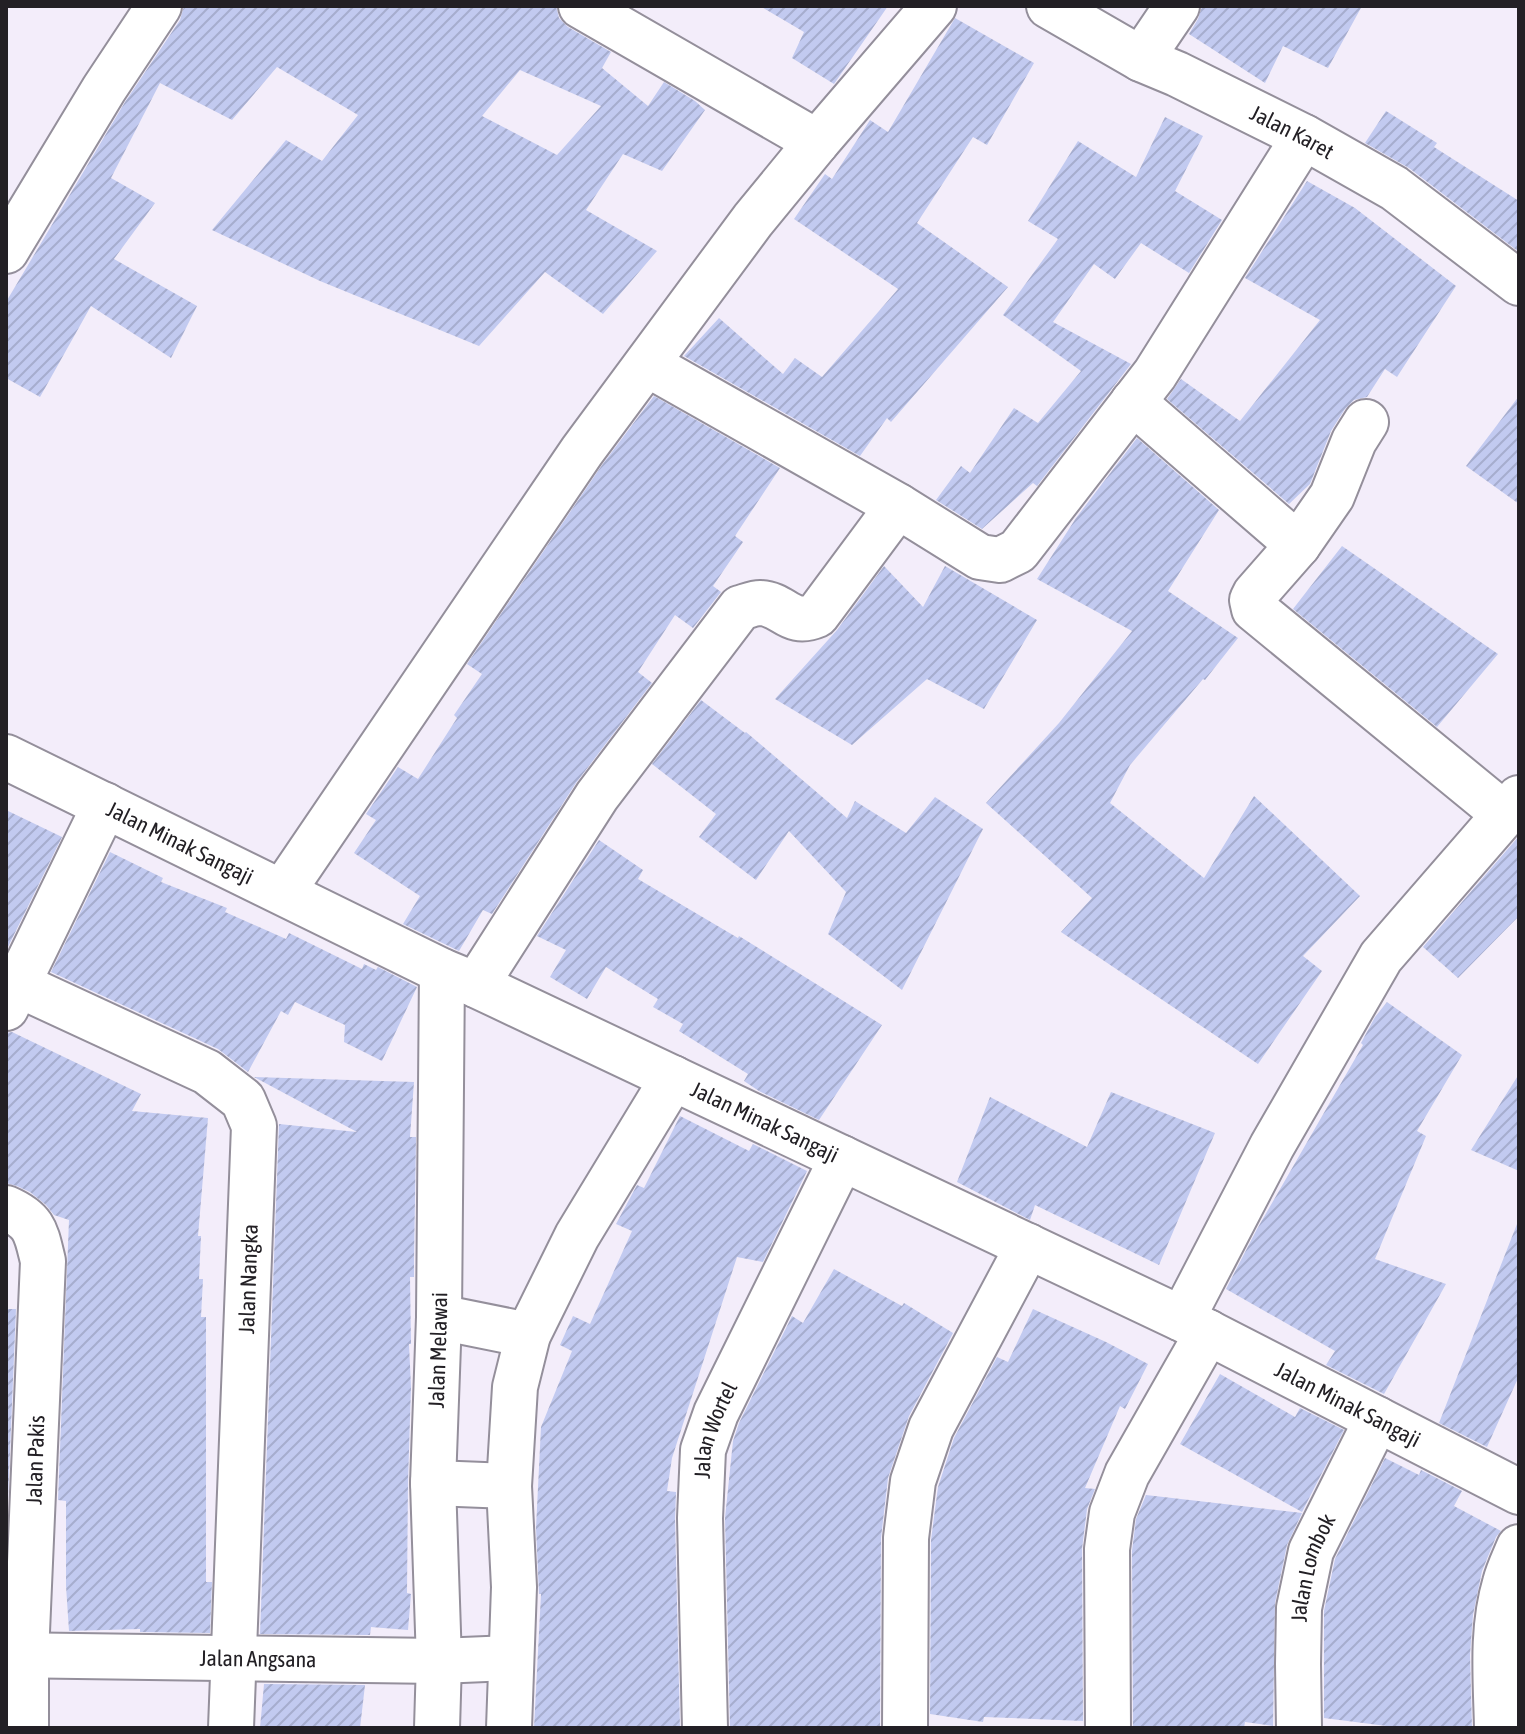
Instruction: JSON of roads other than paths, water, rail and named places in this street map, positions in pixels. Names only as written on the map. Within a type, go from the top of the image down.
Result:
[{"type":"street","points":[[6,251],[104,89],[159,6]]},
{"type":"street","points":[[581,6],[817,142]]},
{"type":"street","points":[[283,891],[582,451],[753,220],[934,6]]},
{"type":"street","name":"Jalan Karet","points":[[1049,6],[1141,59],[1304,137],[1394,188],[1519,283]]},
{"type":"street","points":[[1141,59],[1177,6]]},
{"type":"street","points":[[647,364],[898,506],[980,557],[1000,560],[1018,551],[1163,362],[1304,137]]},
{"type":"street","points":[[1133,402],[1298,545]]},
{"type":"street","points":[[1108,1728],[1107,1549],[1112,1513],[1127,1474],[1272,1146],[1381,957],[1511,806],[1254,609],[1252,600],[1255,594],[1298,545],[1332,496],[1354,441],[1366,422]]},
{"type":"street","points":[[459,978],[740,608],[758,603],[773,606],[795,618],[806,620],[817,615],[898,506]]},
{"type":"street","name":"Jalan Minak Sangaji","points":[[6,757],[459,978],[1195,1325],[1519,1492]]},
{"type":"street","points":[[10,991],[105,805]]},
{"type":"street","name":"Jalan Melawai","points":[[437,1728],[439,1661],[433,1483],[439,1317],[459,978]]},
{"type":"street","name":"Jalan Nangka","points":[[10,991],[207,1072],[243,1100],[254,1126],[231,1728]]},
{"type":"street","points":[[509,1728],[514,1587],[509,1486],[515,1387],[528,1335],[577,1236],[673,1078]]},
{"type":"street","name":"Jalan Wortel","points":[[705,1728],[700,1518],[703,1450],[716,1413],[842,1158]]},
{"type":"street","name":"Jalan Pakis","points":[[6,1208],[16,1212],[35,1229],[43,1261],[16,1655],[26,1728]]},
{"type":"street","points":[[905,1728],[906,1538],[913,1481],[931,1428],[1028,1246]]},
{"type":"street","points":[[439,1317],[528,1335]]},
{"type":"street","name":"Jalan Lombok","points":[[1299,1728],[1299,1608],[1311,1551],[1377,1419]]},
{"type":"street","points":[[433,1483],[509,1486]]},
{"type":"street","points":[[1497,1728],[1495,1656],[1498,1619],[1505,1582],[1519,1547]]},
{"type":"street","name":"Jalan Angsana","points":[[16,1655],[439,1661],[511,1658]]}]
